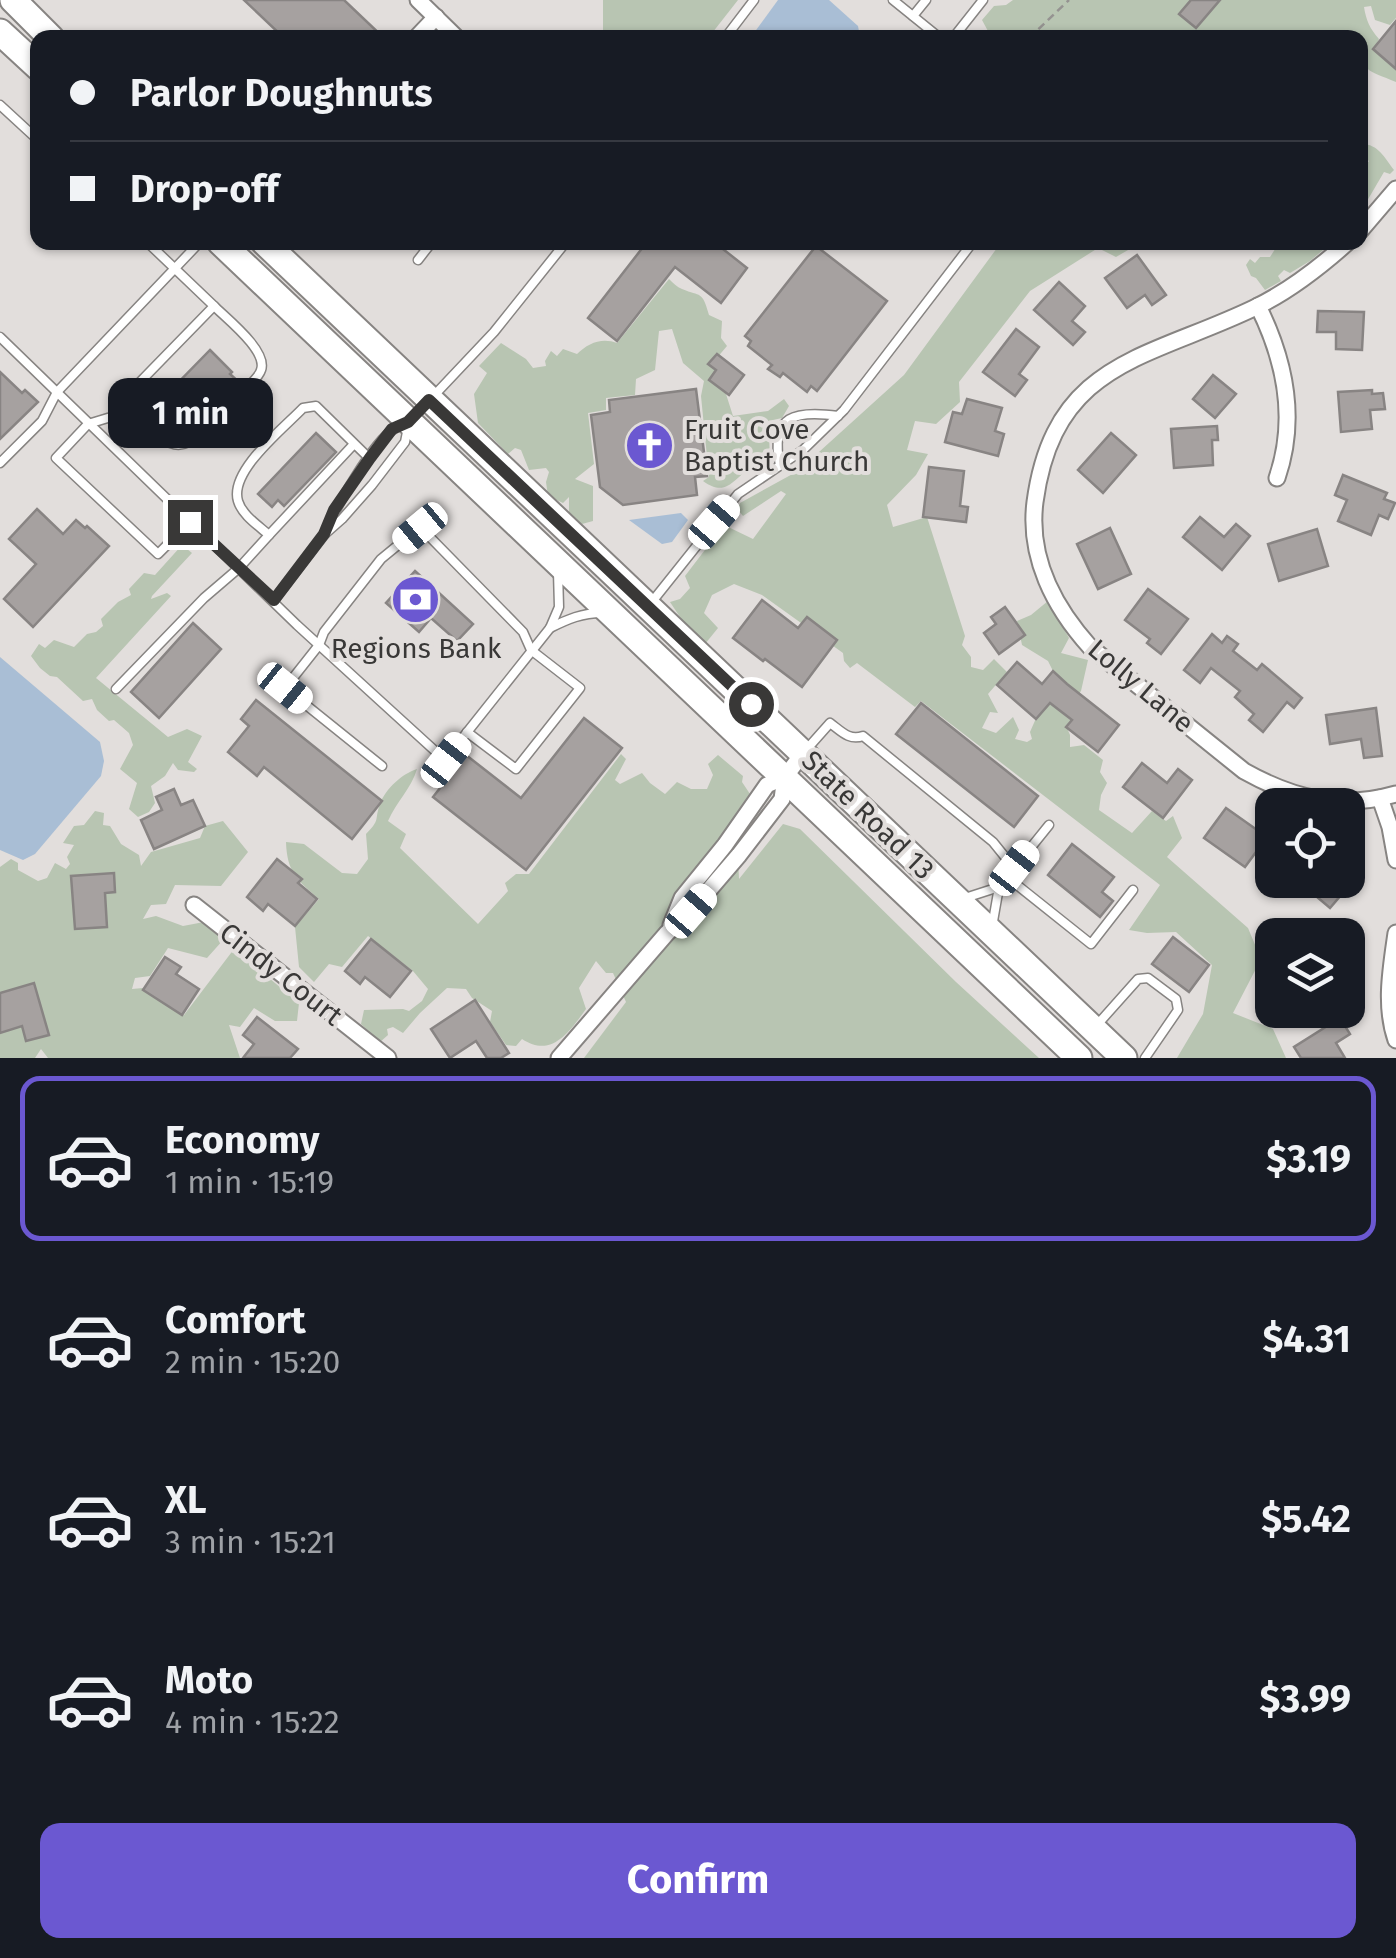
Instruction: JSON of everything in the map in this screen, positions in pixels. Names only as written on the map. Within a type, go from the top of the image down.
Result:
[{"type":"main road","points":[[12,0],[43,30]]},
{"type":"main road","points":[[30,60],[3,33],[10,17],[39,30]]},
{"type":"main road","name":"State Road 13","points":[[228,250],[981,965],[1086,1057]]},
{"type":"main road","name":"State Road 13","points":[[272,250],[1124,1058]]},
{"type":"main road","points":[[981,965],[1063,1022],[1091,1027]]},
{"type":"street","points":[[418,0],[448,30]]},
{"type":"street","points":[[424,30],[436,17]]},
{"type":"street","points":[[1368,222],[1396,189]]},
{"type":"street","name":"Lolly Lane","points":[[1338,250],[1292,286],[1258,306],[1130,359],[1078,398],[1054,434],[1038,477],[1034,533],[1047,583],[1073,628],[1090,647],[1244,771],[1272,786],[1333,802],[1388,796]]},
{"type":"street","points":[[1258,306],[1276,348],[1286,393],[1287,427],[1276,478]]},
{"type":"street","points":[[559,1058],[739,855],[782,799],[784,777],[803,753]]},
{"type":"street","points":[[1388,796],[1396,860]]},
{"type":"street","name":"Cindy Court","points":[[194,905],[388,1058]]},
{"type":"street","points":[[1396,933],[1390,978],[1391,1025],[1396,1040]]},
{"type":"street","points":[[356,1058],[368,1042]]},
{"type":"lane","points":[[731,30],[754,0]]},
{"type":"lane","points":[[894,0],[931,30]]},
{"type":"lane","points":[[914,16],[926,0]]},
{"type":"lane","points":[[960,30],[984,0]]},
{"type":"lane","points":[[0,106],[30,133]]},
{"type":"lane","points":[[156,250],[255,346],[262,362],[261,373],[246,389]]},
{"type":"lane","points":[[0,463],[42,421],[57,392],[192,250]]},
{"type":"lane","points":[[418,260],[426,250]]},
{"type":"lane","points":[[324,534],[334,510],[392,429],[408,422],[429,400],[512,311],[560,250]]},
{"type":"lane","points":[[648,607],[738,494],[803,450],[838,416],[967,250]]},
{"type":"lane","points":[[190,522],[158,554],[56,458],[88,424],[111,417],[214,306]]},
{"type":"lane","points":[[0,337],[319,645],[446,760],[550,628],[559,607],[558,564]]},
{"type":"lane","points":[[123,402],[160,437],[183,446],[200,436],[231,404]]},
{"type":"lane","points":[[269,536],[238,504],[236,491],[240,476],[303,408],[316,406],[370,458]]},
{"type":"lane","points":[[780,465],[775,443],[779,432],[796,414],[838,416]]},
{"type":"lane","points":[[274,600],[324,534],[342,519],[406,442],[408,422]]},
{"type":"lane","points":[[116,690],[204,598],[239,568],[354,444]]},
{"type":"lane","points":[[382,766],[285,688],[381,559],[420,528],[524,632],[532,650],[580,688],[516,770],[468,732]]},
{"type":"lane","points":[[550,628],[586,613],[610,613]]},
{"type":"lane","points":[[803,753],[830,723],[849,737],[863,736],[993,842],[1014,868]]},
{"type":"lane","points":[[991,931],[999,887],[1049,825]]},
{"type":"lane","points":[[1007,877],[1091,944],[1133,890]]},
{"type":"lane","points":[[956,899],[999,887]]},
{"type":"lane","points":[[1091,1027],[1138,979],[1148,978],[1176,999],[1178,1010],[1145,1058]]},
{"type":"path","points":[[1037,30],[1069,0]]},
{"type":"green space","points":[[603,0],[738,0],[714,30],[603,30]]},
{"type":"green space","points":[[1013,0],[1396,0],[1396,18],[1390,25],[1375,20],[1371,6],[1364,7],[1379,39],[1377,43],[1384,50],[1381,57],[1396,68],[1396,82],[1368,69],[1368,30],[987,30],[982,20],[994,6]]},
{"type":"green space","points":[[1368,145],[1377,149],[1394,170],[1390,174],[1384,172],[1368,199],[1368,162]]},
{"type":"green space","points":[[996,250],[1095,250],[1030,291],[959,382],[960,402],[936,424],[915,421],[907,450],[928,454],[916,475],[887,505],[893,527],[927,517],[971,667],[983,670],[994,659],[1007,672],[988,694],[998,713],[990,712],[982,728],[996,733],[1013,717],[1019,730],[1015,739],[1032,739],[1030,732],[1055,675],[1048,661],[1022,645],[1017,621],[1048,601],[1069,638],[1061,653],[1088,660],[1081,691],[1063,714],[1071,721],[1067,728],[1070,747],[1084,745],[1103,760],[1100,772],[1107,783],[1099,810],[1132,833],[1152,811],[1166,821],[1173,816],[1182,838],[1167,857],[1248,928],[1255,945],[1255,971],[1233,1013],[1255,1022],[1255,1028],[1273,1029],[1286,1058],[1177,1058],[1203,1014],[1212,965],[1176,932],[1129,930],[1160,885],[921,701],[915,707],[857,663],[850,668],[843,653],[762,595],[734,584],[712,595],[704,613],[718,628],[705,644],[682,620],[670,602],[680,599],[690,588],[685,576],[724,525],[753,539],[786,494],[781,491],[743,516],[738,510],[740,503],[798,471],[904,375]]},
{"type":"green space","points":[[1102,250],[1128,250],[1116,257]]},
{"type":"green space","points":[[1274,250],[1323,250],[1290,273],[1284,270],[1278,276],[1281,281],[1265,290],[1246,265],[1250,259],[1255,263],[1260,257],[1270,257]]},
{"type":"green space","points":[[669,279],[700,296],[709,315],[722,321],[721,338],[727,346],[716,359],[721,370],[714,384],[726,394],[733,416],[768,411],[784,399],[789,406],[782,418],[773,420],[770,461],[754,466],[725,487],[703,481],[709,477],[701,396],[704,381],[683,363],[672,329],[659,331],[655,370],[636,379],[635,395],[606,398],[606,410],[588,413],[594,464],[575,479],[593,486],[593,521],[582,524],[569,517],[569,497],[563,503],[548,496],[546,468],[529,470],[521,450],[515,448],[508,454],[478,423],[474,394],[487,373],[479,366],[501,343],[533,368],[546,366],[551,351],[557,356],[563,349],[577,354],[596,342],[617,343]]},
{"type":"green space","points":[[182,545],[192,553],[151,599],[167,593],[171,596],[96,678],[168,737],[187,729],[202,736],[188,762],[197,769],[178,770],[173,763],[165,776],[151,786],[155,803],[149,812],[138,817],[129,809],[137,783],[120,769],[133,745],[129,733],[97,710],[92,699],[83,701],[57,677],[50,676],[31,656],[39,644],[45,648],[54,640],[74,647],[87,634],[96,632],[103,626],[101,619],[131,595],[129,589],[144,573],[155,575]]},
{"type":"green space","points":[[621,754],[626,759],[615,780],[620,784],[642,773],[665,794],[677,782],[691,789],[707,789],[713,775],[708,764],[718,755],[743,776],[742,782],[750,794],[736,813],[739,879],[783,824],[800,829],[1039,1058],[584,1058],[626,1002],[613,973],[606,973],[596,961],[579,988],[586,1009],[565,1034],[550,1044],[542,1046],[522,1039],[516,1046],[506,1045],[490,1022],[492,1011],[466,989],[447,988],[403,1033],[393,1027],[387,1029],[388,1035],[380,1042],[361,1024],[364,1010],[409,1011],[422,1001],[428,989],[413,971],[368,936],[342,967],[329,964],[314,982],[299,967],[295,927],[319,899],[295,875],[288,861],[286,842],[304,844],[342,873],[357,874],[368,859],[366,834],[375,822],[383,798],[395,782],[417,769],[388,821],[406,834],[400,848],[478,924],[508,891],[505,883],[516,874],[529,874]]},
{"type":"green space","points":[[95,811],[104,813],[103,825],[110,826],[121,844],[139,855],[141,866],[151,852],[200,838],[205,826],[223,821],[248,852],[221,886],[175,885],[166,904],[151,905],[143,919],[156,916],[183,926],[204,922],[224,939],[207,958],[168,948],[150,976],[135,978],[132,989],[143,988],[184,1015],[234,949],[299,1003],[297,1021],[275,1021],[254,1008],[240,1027],[229,1025],[240,1058],[48,1058],[41,1049],[35,1058],[0,1058],[0,867],[11,859],[18,863],[18,870],[38,881],[47,878],[55,863],[66,869],[74,845],[63,843],[74,826],[84,825]]},
{"type":"water","points":[[778,0],[829,0],[859,30],[756,30]]},
{"type":"water","points":[[681,513],[688,520],[672,542],[662,544],[629,520]]},
{"type":"water","points":[[0,657],[100,742],[104,761],[101,776],[35,854],[23,860],[0,850]]},
{"type":"building","points":[[244,0],[344,0],[376,30],[276,30]]},
{"type":"building","points":[[1191,0],[1220,0],[1196,28],[1179,14]]},
{"type":"building","points":[[1396,21],[1396,69],[1373,49]]},
{"type":"building","points":[[641,250],[724,250],[747,268],[721,303],[675,267],[617,341],[588,318]]},
{"type":"building","points":[[813,250],[821,250],[887,301],[817,391],[811,386],[807,392],[783,373],[780,377],[768,369],[772,365],[748,346],[751,341],[745,336]]},
{"type":"building","points":[[1137,255],[1166,295],[1152,305],[1145,295],[1127,308],[1105,278]]},
{"type":"building","points":[[1059,282],[1085,306],[1072,321],[1085,332],[1073,345],[1034,310]]},
{"type":"building","points":[[1318,311],[1364,312],[1362,350],[1336,349],[1336,332],[1317,332]]},
{"type":"building","points":[[1016,329],[1039,347],[1019,374],[1027,380],[1015,396],[983,372]]},
{"type":"building","points":[[210,350],[241,384],[240,394],[251,394],[259,402],[244,417],[236,410],[237,399],[225,399],[217,391],[191,417],[167,394]]},
{"type":"building","points":[[717,354],[744,375],[729,395],[709,380],[716,370],[708,364]]},
{"type":"building","points":[[0,372],[38,402],[0,439]]},
{"type":"building","points":[[1213,375],[1236,394],[1215,418],[1193,399]]},
{"type":"building","name":"Fruit Cove Baptist Church","points":[[696,389],[707,476],[695,477],[697,495],[623,505],[600,487],[591,415],[610,412],[609,400]]},
{"type":"building","points":[[1372,390],[1372,394],[1383,393],[1385,409],[1370,410],[1372,429],[1341,432],[1338,392]]},
{"type":"building","points":[[967,399],[1002,408],[995,431],[1004,434],[998,456],[945,442],[953,412],[962,414]]},
{"type":"building","points":[[1217,426],[1218,440],[1212,440],[1213,465],[1174,468],[1171,429]]},
{"type":"building","points":[[316,433],[336,452],[284,506],[278,500],[272,507],[258,494]]},
{"type":"building","points":[[1111,433],[1136,455],[1103,493],[1078,470]]},
{"type":"building","points":[[929,467],[964,471],[960,506],[968,507],[966,522],[923,517]]},
{"type":"building","points":[[1343,475],[1387,493],[1384,499],[1395,503],[1388,519],[1379,515],[1371,535],[1338,521],[1347,500],[1335,495]]},
{"type":"building","points":[[37,509],[63,534],[76,520],[109,546],[33,627],[4,599],[36,564],[9,539]]},
{"type":"building","points":[[1200,517],[1224,537],[1236,524],[1250,536],[1222,570],[1183,537]]},
{"type":"building","points":[[1110,528],[1131,574],[1098,589],[1077,544]]},
{"type":"building","points":[[1317,529],[1328,566],[1279,581],[1268,544]]},
{"type":"building","points":[[415,571],[473,624],[457,641],[431,618],[419,632],[386,603]]},
{"type":"building","points":[[1148,589],[1188,619],[1161,654],[1147,643],[1150,639],[1125,620]]},
{"type":"building","points":[[762,600],[798,628],[807,617],[837,640],[802,687],[733,638]]},
{"type":"building","points":[[1005,607],[1025,635],[999,654],[984,633],[996,624],[991,617]]},
{"type":"building","points":[[193,623],[221,649],[159,718],[131,692]]},
{"type":"building","points":[[1212,634],[1222,643],[1227,636],[1238,644],[1233,651],[1257,670],[1262,664],[1302,698],[1294,708],[1287,702],[1263,732],[1249,720],[1254,714],[1235,697],[1240,691],[1211,668],[1200,683],[1184,670]]},
{"type":"building","points":[[1017,662],[1042,684],[1053,671],[1119,725],[1098,752],[1066,727],[1072,720],[1050,703],[1036,719],[997,685]]},
{"type":"building","points":[[256,700],[382,801],[352,839],[264,767],[257,776],[228,752],[249,726],[241,719]]},
{"type":"building","points":[[921,703],[1038,796],[1014,827],[896,734]]},
{"type":"building","points":[[1376,708],[1382,756],[1364,758],[1361,739],[1330,744],[1326,715]]},
{"type":"building","points":[[584,718],[622,748],[526,870],[433,797],[466,755],[521,798]]},
{"type":"building","points":[[1142,763],[1167,783],[1178,769],[1192,780],[1163,818],[1123,787]]},
{"type":"building","points":[[174,789],[181,805],[193,800],[205,826],[154,849],[141,820],[162,810],[156,797]]},
{"type":"building","points":[[1226,808],[1255,829],[1255,853],[1245,867],[1204,838]]},
{"type":"building","points":[[1072,844],[1114,877],[1102,892],[1113,901],[1100,917],[1048,875]]},
{"type":"building","points":[[277,859],[302,879],[298,883],[317,899],[295,926],[268,904],[263,911],[247,897]]},
{"type":"building","points":[[114,873],[115,892],[105,893],[107,927],[75,929],[71,876]]},
{"type":"building","points":[[1318,898],[1338,898],[1330,908]]},
{"type":"building","points":[[1173,937],[1209,965],[1189,992],[1152,964]]},
{"type":"building","points":[[371,939],[411,971],[390,997],[365,977],[360,984],[345,971]]},
{"type":"building","points":[[165,957],[181,967],[176,974],[199,989],[182,1015],[143,990]]},
{"type":"building","points":[[34,983],[49,1035],[26,1041],[22,1026],[0,1033],[0,993]]},
{"type":"building","points":[[475,1000],[509,1053],[501,1058],[487,1058],[476,1041],[450,1058],[431,1029]]},
{"type":"building","points":[[257,1017],[298,1049],[290,1058],[243,1058],[254,1044],[243,1035]]},
{"type":"building","points":[[1324,1028],[1346,1028],[1350,1034],[1336,1043],[1345,1058],[1301,1058],[1294,1047]]},
{"type":"place","name":"Fruit Cove Baptist Church","points":[[649,445]]},
{"type":"place","name":"Regions Bank","points":[[416,600]]},
{"type":"route","points":[[190,522],[274,600],[324,534],[334,510],[392,429],[408,422],[429,400],[751,704]]}]
